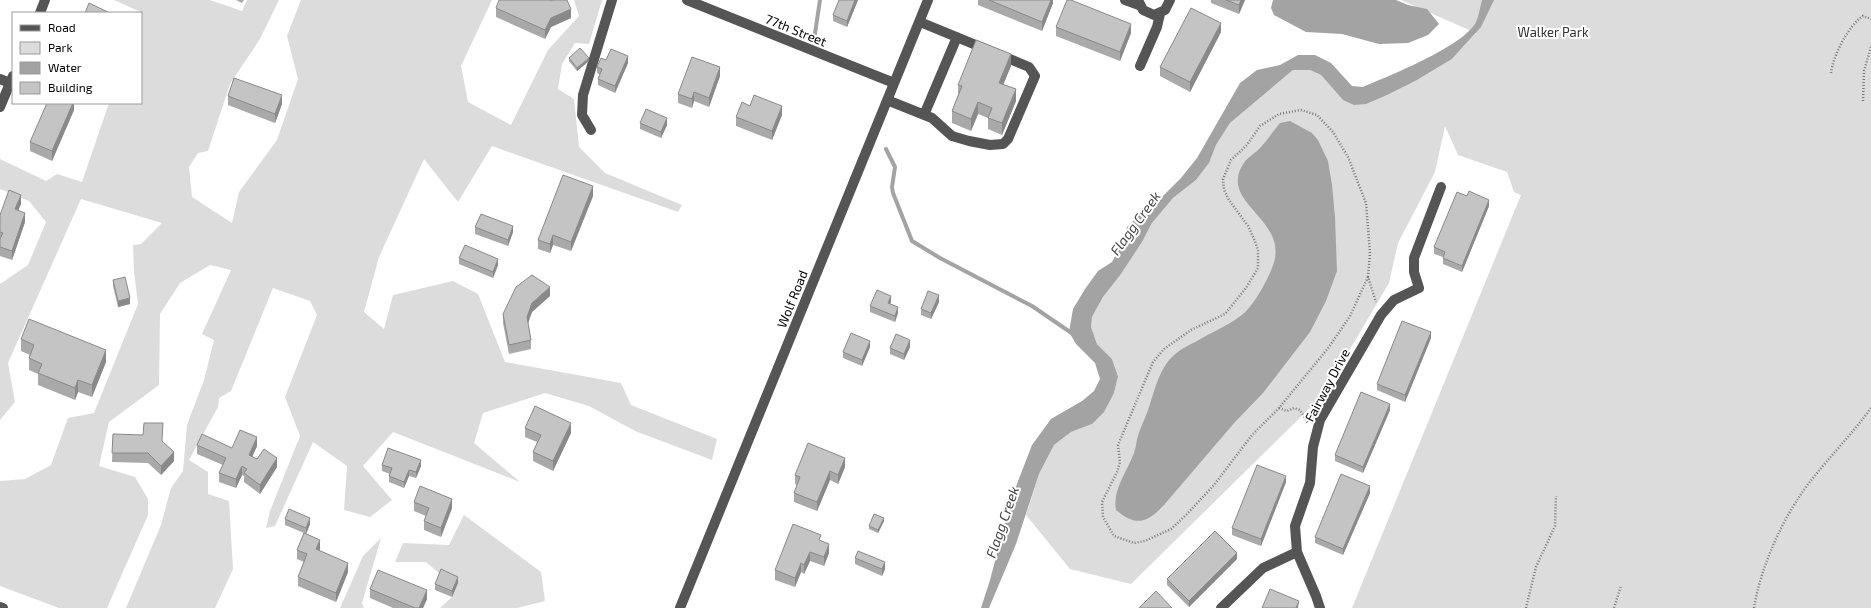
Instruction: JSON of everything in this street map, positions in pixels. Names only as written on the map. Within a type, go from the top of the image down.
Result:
[{"type":"street","points":[[40,12],[45,0]]},
{"type":"street","points":[[591,130],[582,115],[583,95],[612,0]]},
{"type":"street","name":"77th Street","points":[[687,0],[894,83]]},
{"type":"street","name":"Wolf Road","points":[[680,608],[928,0]]},
{"type":"street","points":[[1125,0],[1139,3],[1148,14],[1160,14]]},
{"type":"street","points":[[1140,66],[1157,27],[1160,14],[1171,2]]},
{"type":"street","points":[[887,100],[932,118],[952,136],[990,145],[1003,144],[1008,139],[1035,76],[1029,67],[920,22]]},
{"type":"street","points":[[924,115],[957,37]]},
{"type":"street","points":[[0,79],[11,80],[0,107]]},
{"type":"street","name":"Fairway Drive","points":[[1320,608],[1297,552],[1295,526],[1310,483],[1313,447],[1320,420],[1381,315],[1394,300],[1419,288],[1414,272],[1414,258],[1441,187]]},
{"type":"street","points":[[1221,608],[1263,568],[1297,552]]},
{"type":"path","points":[[1831,73],[1834,58],[1852,27],[1863,16],[1871,19]]},
{"type":"path","points":[[1863,101],[1864,71],[1871,47]]},
{"type":"path","points":[[1301,110],[1317,115],[1333,132],[1348,157],[1366,203],[1370,253],[1368,277],[1350,316],[1329,347],[1279,408],[1252,435],[1214,485],[1171,529],[1145,541],[1134,543],[1114,536],[1102,517],[1102,502],[1117,472],[1120,462],[1118,445],[1153,362],[1164,349],[1191,330],[1225,314],[1246,288],[1258,268],[1258,251],[1256,241],[1248,226],[1229,200],[1224,190],[1223,179],[1231,160],[1247,145],[1260,126],[1279,114],[1301,110]]},
{"type":"path","points":[[1368,277],[1381,315]]},
{"type":"path","points":[[1279,408],[1287,411],[1294,408],[1300,410],[1316,434]]},
{"type":"path","points":[[1754,608],[1765,566],[1789,516],[1813,478],[1853,432],[1871,408]]},
{"type":"path","points":[[1526,608],[1536,567],[1555,526],[1556,496]]},
{"type":"path","points":[[1614,608],[1621,586]]},
{"type":"green space","points":[[114,0],[210,0],[242,11],[247,0],[279,0],[260,39],[230,84],[208,151],[198,153],[189,167],[192,197],[232,223],[239,192],[277,140],[298,79],[287,36],[301,0],[492,0],[461,66],[468,102],[511,125],[548,50],[579,16],[574,0],[602,0],[589,44],[575,43],[562,64],[558,89],[574,99],[579,147],[605,173],[682,205],[678,212],[492,146],[458,202],[424,159],[379,257],[364,312],[384,329],[393,295],[453,281],[478,294],[505,362],[621,383],[631,405],[717,439],[712,460],[635,431],[589,406],[545,393],[483,413],[474,443],[520,482],[393,432],[363,466],[392,500],[370,517],[344,510],[347,466],[313,442],[275,526],[266,528],[270,511],[300,436],[285,397],[317,315],[310,301],[273,288],[231,391],[219,398],[218,407],[189,460],[208,472],[208,494],[229,501],[233,569],[215,608],[126,608],[161,525],[171,488],[183,471],[187,425],[204,380],[214,340],[202,334],[231,270],[210,265],[180,283],[160,314],[159,385],[109,422],[99,466],[135,477],[148,499],[148,515],[107,608],[59,608],[0,586],[0,481],[25,479],[51,465],[68,418],[94,413],[138,304],[133,245],[141,244],[162,223],[81,199],[8,363],[15,402],[0,420],[0,284],[28,265],[46,222],[29,201],[0,189],[0,159],[46,181],[57,174],[82,182],[109,104],[142,104],[141,12]]},
{"type":"green space","name":"Walker Park","points":[[1401,0],[1871,0],[1871,608],[1352,608],[1521,195],[1514,192],[1507,172],[1458,155],[1445,126],[1435,172],[1398,243],[1389,283],[1323,395],[1131,584],[1070,569],[1026,515],[1039,474],[1054,445],[1071,432],[1092,424],[1114,393],[1118,375],[1112,359],[1097,344],[1091,327],[1092,317],[1103,297],[1121,274],[1142,242],[1152,223],[1173,198],[1196,180],[1209,163],[1216,145],[1230,123],[1293,70],[1310,70],[1321,75],[1343,100],[1417,80],[1452,59],[1476,33]]},
{"type":"green space","points":[[464,515],[541,572],[545,601],[517,608],[440,608],[452,597],[441,575],[426,562],[395,562],[403,543],[449,545]]},
{"type":"green space","points":[[381,538],[362,603],[364,608],[340,608],[363,556]]},
{"type":"water","points":[[1273,0],[1396,0],[1408,5],[1427,9],[1439,24],[1428,35],[1408,43],[1379,44],[1342,34],[1306,32],[1274,15],[1271,8]]},
{"type":"water","name":"Flagg Creek","points":[[1482,0],[1494,0],[1481,27],[1452,59],[1417,80],[1387,95],[1366,104],[1354,105],[1343,100],[1321,75],[1310,70],[1293,70],[1230,123],[1216,145],[1209,163],[1196,180],[1173,198],[1152,223],[1142,242],[1121,274],[1103,297],[1092,317],[1091,327],[1097,344],[1112,359],[1118,376],[1114,393],[1104,412],[1092,424],[1071,432],[1054,445],[1039,474],[1016,544],[989,608],[981,608],[1012,497],[1032,445],[1051,419],[1082,401],[1094,391],[1100,379],[1095,363],[1076,344],[1069,332],[1073,309],[1098,271],[1112,262],[1125,238],[1127,227],[1144,210],[1157,202],[1181,178],[1197,158],[1240,83],[1257,70],[1280,65],[1298,55],[1315,55],[1331,63],[1352,86],[1363,87],[1424,60],[1455,42],[1467,33],[1475,24]]},
{"type":"water","points":[[1290,121],[1312,133],[1318,140],[1328,161],[1335,217],[1337,271],[1326,301],[1310,332],[1263,393],[1235,422],[1158,511],[1147,519],[1135,521],[1116,510],[1116,495],[1134,453],[1137,438],[1160,375],[1168,362],[1180,350],[1243,314],[1260,292],[1272,268],[1276,251],[1273,237],[1240,192],[1238,180],[1242,166],[1246,161],[1262,146],[1280,123]]},
{"type":"building","points":[[499,0],[567,0],[571,9],[551,18],[545,30],[496,8]]},
{"type":"building","points":[[839,0],[855,0],[847,21],[833,15]]},
{"type":"building","points":[[989,0],[1051,0],[1042,22]]},
{"type":"building","points":[[1067,0],[1071,0],[1131,24],[1120,52],[1056,27]]},
{"type":"building","points":[[1226,0],[1241,0],[1239,5]]},
{"type":"building","points":[[89,3],[108,12],[85,12]]},
{"type":"building","points":[[1191,8],[1221,23],[1190,82],[1160,67]]},
{"type":"building","points":[[976,40],[1011,54],[999,83],[1016,89],[1002,123],[988,118],[992,108],[978,102],[971,119],[952,111],[962,86],[958,85]]},
{"type":"building","points":[[580,48],[589,58],[577,68],[569,58]]},
{"type":"building","points":[[611,49],[628,56],[615,86],[598,79],[602,69],[597,67],[601,58],[606,60]]},
{"type":"building","points":[[692,57],[720,67],[709,98],[694,92],[692,99],[678,94]]},
{"type":"building","points":[[234,78],[282,95],[275,114],[228,96]]},
{"type":"building","points":[[754,95],[782,106],[772,131],[736,117],[742,102],[750,106]]},
{"type":"building","points":[[47,104],[73,104],[52,151],[30,142]]},
{"type":"building","points":[[646,109],[667,118],[661,132],[640,123]]},
{"type":"building","points":[[563,175],[593,186],[571,242],[553,235],[550,244],[538,240]]},
{"type":"building","points":[[9,190],[21,195],[15,209],[25,213],[12,251],[0,247],[0,239],[3,233],[0,232],[0,215]]},
{"type":"building","points":[[1469,191],[1489,200],[1462,266],[1443,258],[1445,252],[1434,247],[1457,192],[1467,196]]},
{"type":"building","points":[[481,214],[513,226],[508,240],[475,227]]},
{"type":"building","points":[[465,245],[498,259],[493,272],[459,258]]},
{"type":"building","points":[[532,275],[550,287],[532,303],[527,317],[531,340],[509,345],[503,314],[516,287]]},
{"type":"building","points":[[125,277],[130,298],[118,301],[113,280]]},
{"type":"building","points":[[877,290],[891,296],[888,303],[898,307],[895,316],[870,306]]},
{"type":"building","points":[[928,291],[939,295],[931,313],[921,309]]},
{"type":"building","points":[[29,319],[106,350],[92,385],[78,380],[75,388],[38,373],[42,364],[29,358],[34,345],[21,339]]},
{"type":"building","points":[[1402,321],[1431,332],[1405,395],[1377,384]]},
{"type":"building","points":[[851,333],[870,341],[862,360],[843,352]]},
{"type":"building","points":[[896,334],[910,340],[904,354],[890,348]]},
{"type":"building","points":[[1361,392],[1390,404],[1363,467],[1335,455]]},
{"type":"building","points":[[535,406],[571,423],[553,461],[533,452],[541,435],[525,428]]},
{"type":"building","points":[[144,423],[163,423],[162,441],[174,452],[161,466],[148,453],[112,453],[113,434],[143,435]]},
{"type":"building","points":[[240,430],[257,437],[249,455],[257,459],[264,449],[277,458],[260,485],[244,473],[247,469],[242,466],[236,479],[219,473],[226,458],[197,445],[202,434],[232,448]]},
{"type":"building","points":[[808,443],[845,458],[838,475],[830,471],[817,502],[794,493],[800,477],[795,475]]},
{"type":"building","points":[[388,448],[421,460],[416,472],[409,470],[404,482],[389,476],[392,468],[382,465]]},
{"type":"building","points":[[1257,465],[1286,476],[1261,539],[1232,528]]},
{"type":"building","points":[[1341,474],[1370,486],[1343,549],[1315,537]]},
{"type":"building","points":[[420,486],[452,499],[441,528],[424,521],[429,508],[414,502]]},
{"type":"building","points":[[289,509],[310,518],[306,528],[285,519]]},
{"type":"building","points":[[874,514],[884,518],[878,530],[869,526]]},
{"type":"building","points":[[793,524],[821,535],[819,540],[829,544],[824,557],[810,552],[804,565],[801,563],[795,578],[775,570]]},
{"type":"building","points":[[1215,531],[1237,553],[1189,601],[1167,579]]},
{"type":"building","points":[[304,533],[320,540],[316,549],[348,563],[336,593],[298,577],[307,554],[297,550]]},
{"type":"building","points":[[858,551],[885,562],[882,569],[855,558]]},
{"type":"building","points":[[441,569],[458,577],[452,591],[435,584]]},
{"type":"building","points":[[378,570],[427,590],[419,608],[415,608],[370,589]]},
{"type":"building","points":[[1270,589],[1299,601],[1296,608],[1262,608]]},
{"type":"building","points":[[1156,591],[1172,608],[1139,608]]},
{"type":"waterway","points":[[814,40],[820,0]]},
{"type":"waterway","points":[[886,149],[895,167],[892,187],[893,193],[912,241],[940,258],[1032,306],[1073,334]]}]
